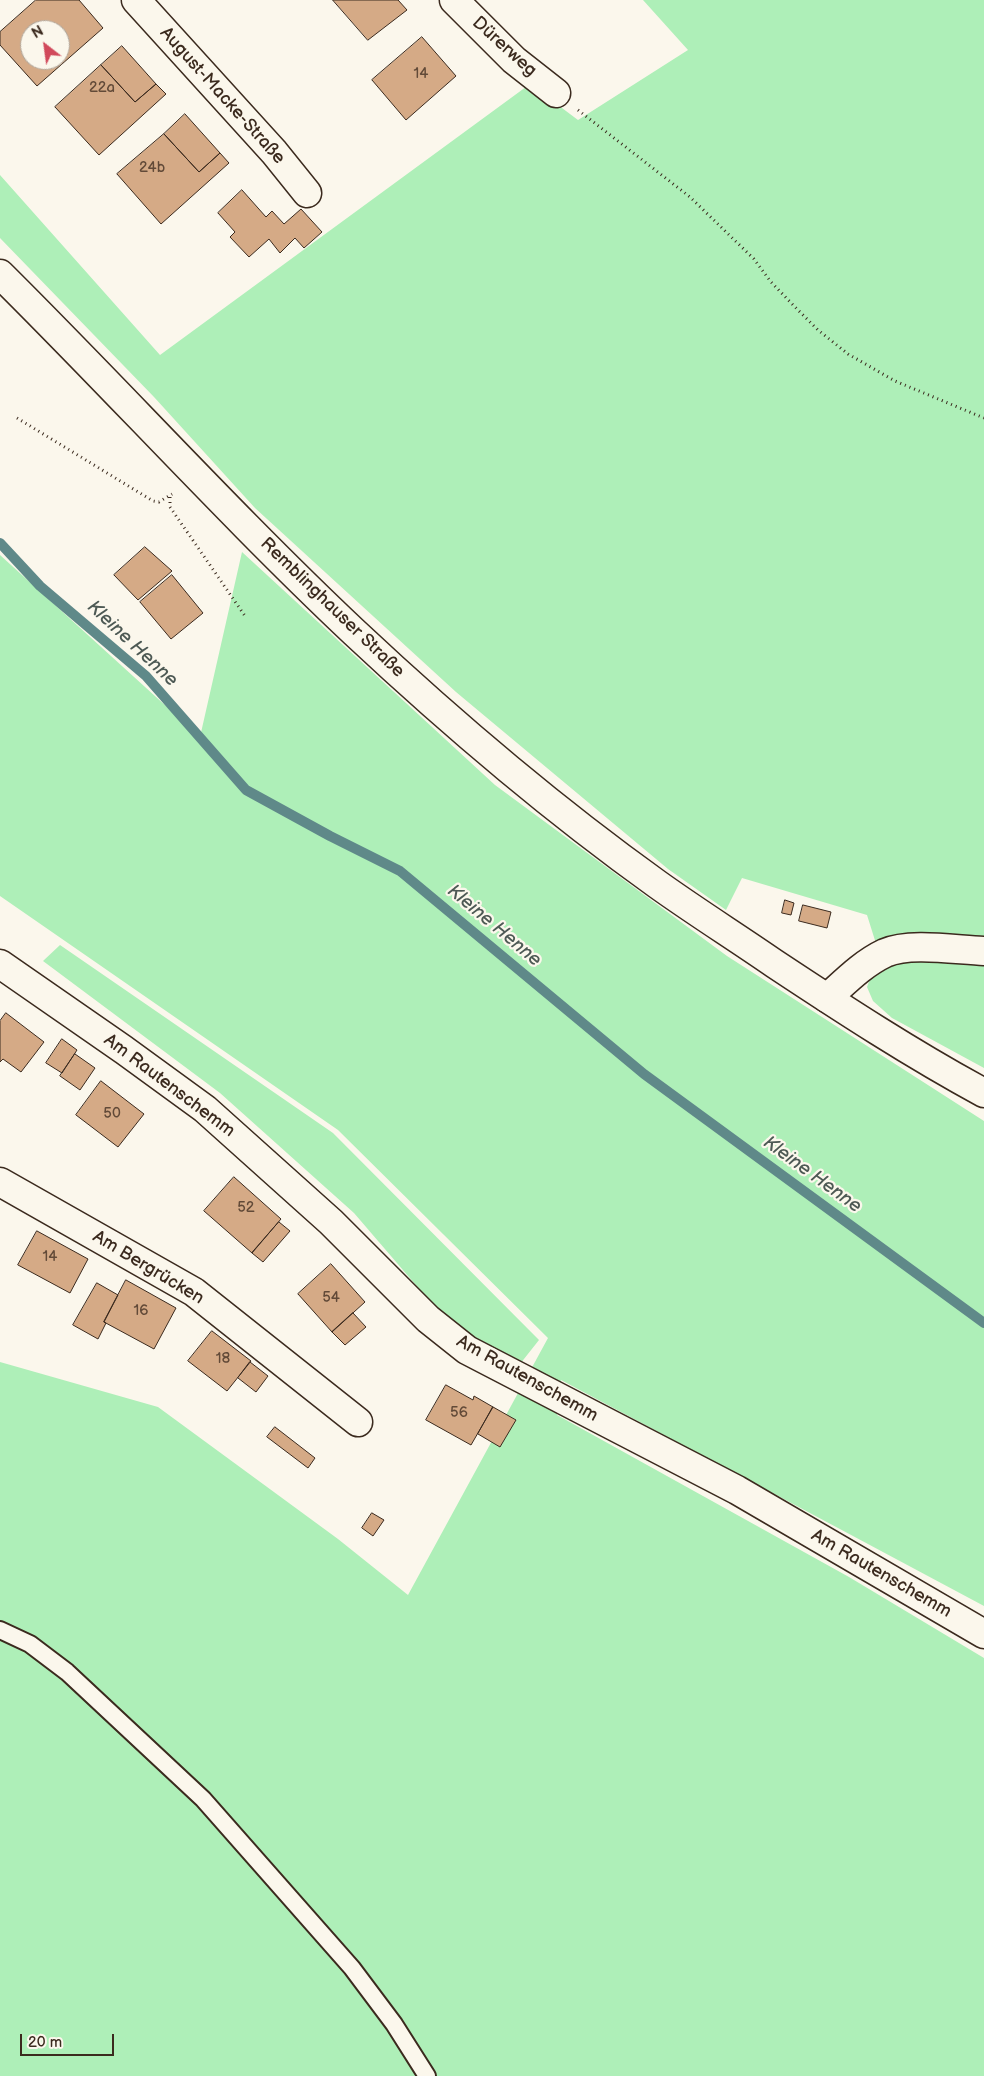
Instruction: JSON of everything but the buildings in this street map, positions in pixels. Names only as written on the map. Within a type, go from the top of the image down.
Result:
[{"type":"street","name":"August-Macke-Straße","points":[[136,0],[274,152],[307,193]]},
{"type":"street","name":"Dürerweg","points":[[454,0],[514,60],[556,93]]},
{"type":"street","name":"Remblinghauser Straße","points":[[0,274],[354,632],[428,698],[556,806],[655,882],[694,909],[827,998],[984,1093]]},
{"type":"street","points":[[827,998],[858,970],[886,952],[906,948],[984,951]]},
{"type":"street","name":"Am Rautenschemm","points":[[0,964],[205,1109],[331,1222],[428,1320],[467,1350],[737,1490],[984,1634]]},
{"type":"street","name":"Am Bergrücken","points":[[0,1182],[194,1292],[358,1422]]},
{"type":"lane","points":[[0,1630],[30,1644],[68,1672],[203,1799],[357,1975],[394,2024],[427,2076]]},
{"type":"path","points":[[556,93],[690,197],[754,259],[771,282],[818,330],[848,354],[895,381],[984,418]]},
{"type":"path","points":[[17,418],[153,501],[159,502],[170,497],[194,472]]},
{"type":"path","points":[[170,497],[170,507],[245,616]]},
{"type":"green space","points":[[643,0],[984,0],[984,1068],[892,1018],[873,1001],[867,987],[871,976],[884,969],[867,915],[742,878],[726,910],[668,869],[456,692],[255,508],[154,397],[0,238],[0,175],[160,355],[530,84],[578,120],[688,50]]},
{"type":"green space","points":[[242,552],[495,785],[727,956],[984,1121],[984,1606],[561,1380],[557,1415],[849,1577],[984,1658],[984,2076],[0,2076],[0,1362],[158,1407],[338,1539],[408,1595],[548,1338],[338,1130],[0,896],[0,555],[200,737]]},
{"type":"green space","points":[[60,945],[333,1133],[539,1340],[520,1364],[476,1342],[445,1319],[354,1213],[220,1093],[43,961]]},
{"type":"waterway","name":"Kleine Henne","points":[[0,543],[40,586],[146,676],[246,790],[330,836],[400,871],[644,1074],[984,1323]]}]
